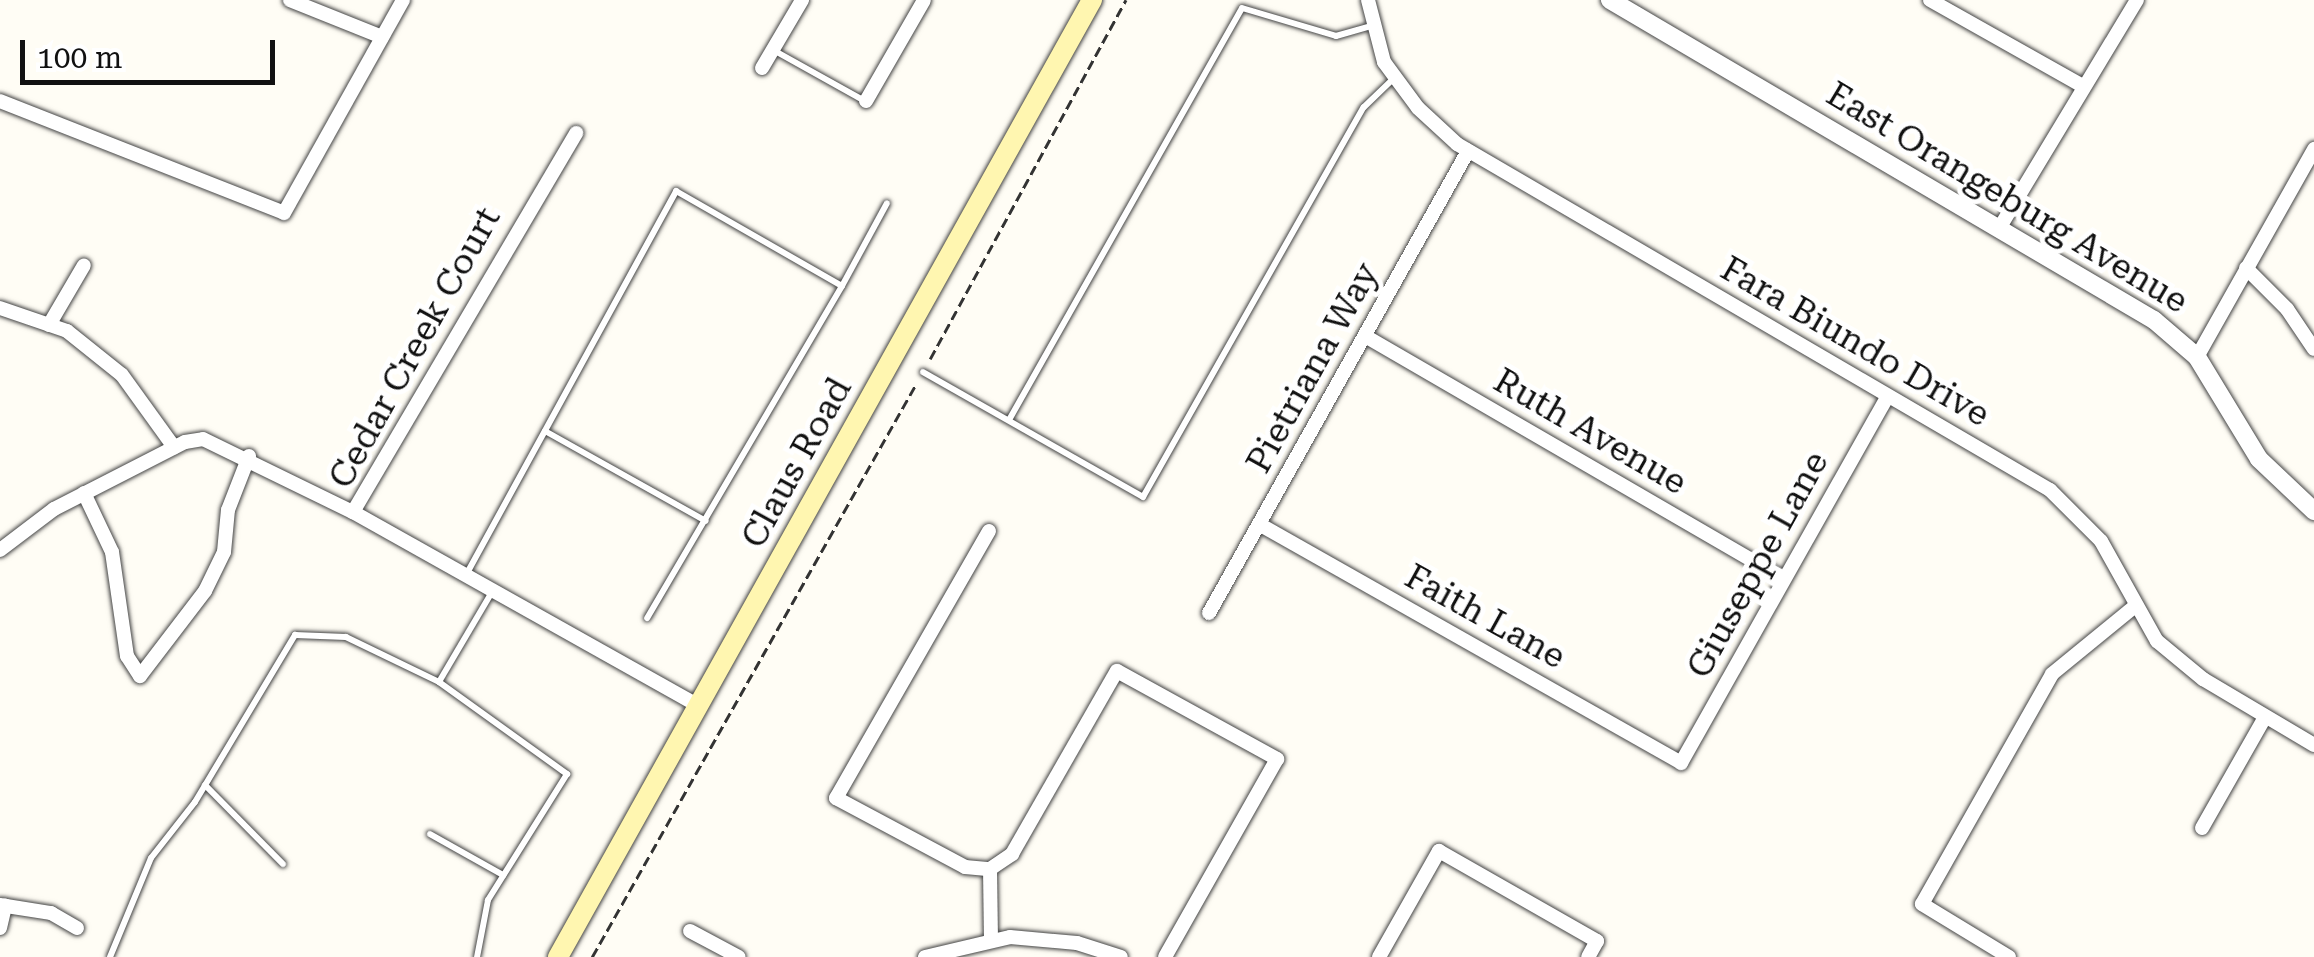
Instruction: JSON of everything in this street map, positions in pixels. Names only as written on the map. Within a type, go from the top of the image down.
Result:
[{"type":"main road","name":"Claus Road","points":[[558,957],[1092,0]]},
{"type":"street","points":[[290,0],[382,37]]},
{"type":"street","points":[[0,100],[284,213],[403,0]]},
{"type":"street","points":[[762,68],[802,0]]},
{"type":"street","points":[[866,102],[924,0]]},
{"type":"street","name":"Fara Biundo Drive","points":[[1368,0],[1372,26],[1395,77],[1434,126],[1468,151],[2069,504],[2102,542],[2135,606],[2176,660],[2314,745]]},
{"type":"street","name":"East Orangeburg Avenue","points":[[1610,0],[2154,320],[2198,357],[2260,459],[2314,511]]},
{"type":"street","points":[[1930,0],[2081,85]]},
{"type":"street","points":[[2000,227],[2081,85],[2136,0]]},
{"type":"street","name":"Cedar Creek Court","points":[[576,133],[354,512],[698,706]]},
{"type":"street","name":"Pietriana Way","points":[[1209,613],[1468,151]]},
{"type":"street","points":[[2198,357],[2246,268],[2312,160]]},
{"type":"street","points":[[49,325],[84,265]]},
{"type":"street","points":[[2246,268],[2287,310],[2314,349]]},
{"type":"street","points":[[0,308],[67,331],[122,374],[174,448]]},
{"type":"street","name":"Ruth Avenue","points":[[1365,336],[1784,580]]},
{"type":"street","name":"Giuseppe Lane","points":[[1681,762],[1888,396]]},
{"type":"street","points":[[1,545],[84,494],[174,448],[203,439],[249,456],[354,512]]},
{"type":"street","points":[[84,494],[112,552],[127,656],[140,676],[205,591],[224,552],[228,510],[249,456]]},
{"type":"street","name":"Faith Lane","points":[[1260,524],[1681,762]]},
{"type":"street","points":[[989,531],[836,798],[965,867],[990,869],[1012,854],[1117,671],[1276,759],[1165,957]]},
{"type":"street","points":[[2009,957],[1922,904],[2052,674],[2135,606]]},
{"type":"street","points":[[2202,828],[2265,717]]},
{"type":"street","points":[[1379,957],[1438,851],[1597,941],[1588,957]]},
{"type":"street","points":[[990,869],[991,939]]},
{"type":"street","points":[[0,928],[2,906],[50,913],[78,928]]},
{"type":"street","points":[[690,931],[739,957]]},
{"type":"street","points":[[925,957],[991,939],[1077,943],[1121,957]]},
{"type":"street","points":[[1069,957],[1077,943]]},
{"type":"lane","points":[[1009,420],[1242,8],[1336,36],[1372,26]]},
{"type":"lane","points":[[774,50],[866,102]]},
{"type":"lane","points":[[923,372],[1143,497],[1364,107],[1395,77]]},
{"type":"lane","points":[[465,576],[676,191],[842,286]]},
{"type":"lane","points":[[647,618],[887,203]]},
{"type":"lane","points":[[544,431],[706,521]]},
{"type":"lane","points":[[439,682],[492,591]]},
{"type":"lane","points":[[110,957],[151,858],[205,785],[295,635],[346,638],[439,682],[567,774],[488,900],[476,957]]},
{"type":"lane","points":[[205,785],[283,864]]},
{"type":"lane","points":[[430,834],[504,875]]},
{"type":"path","points":[[592,957],[923,372],[1126,0]]}]
